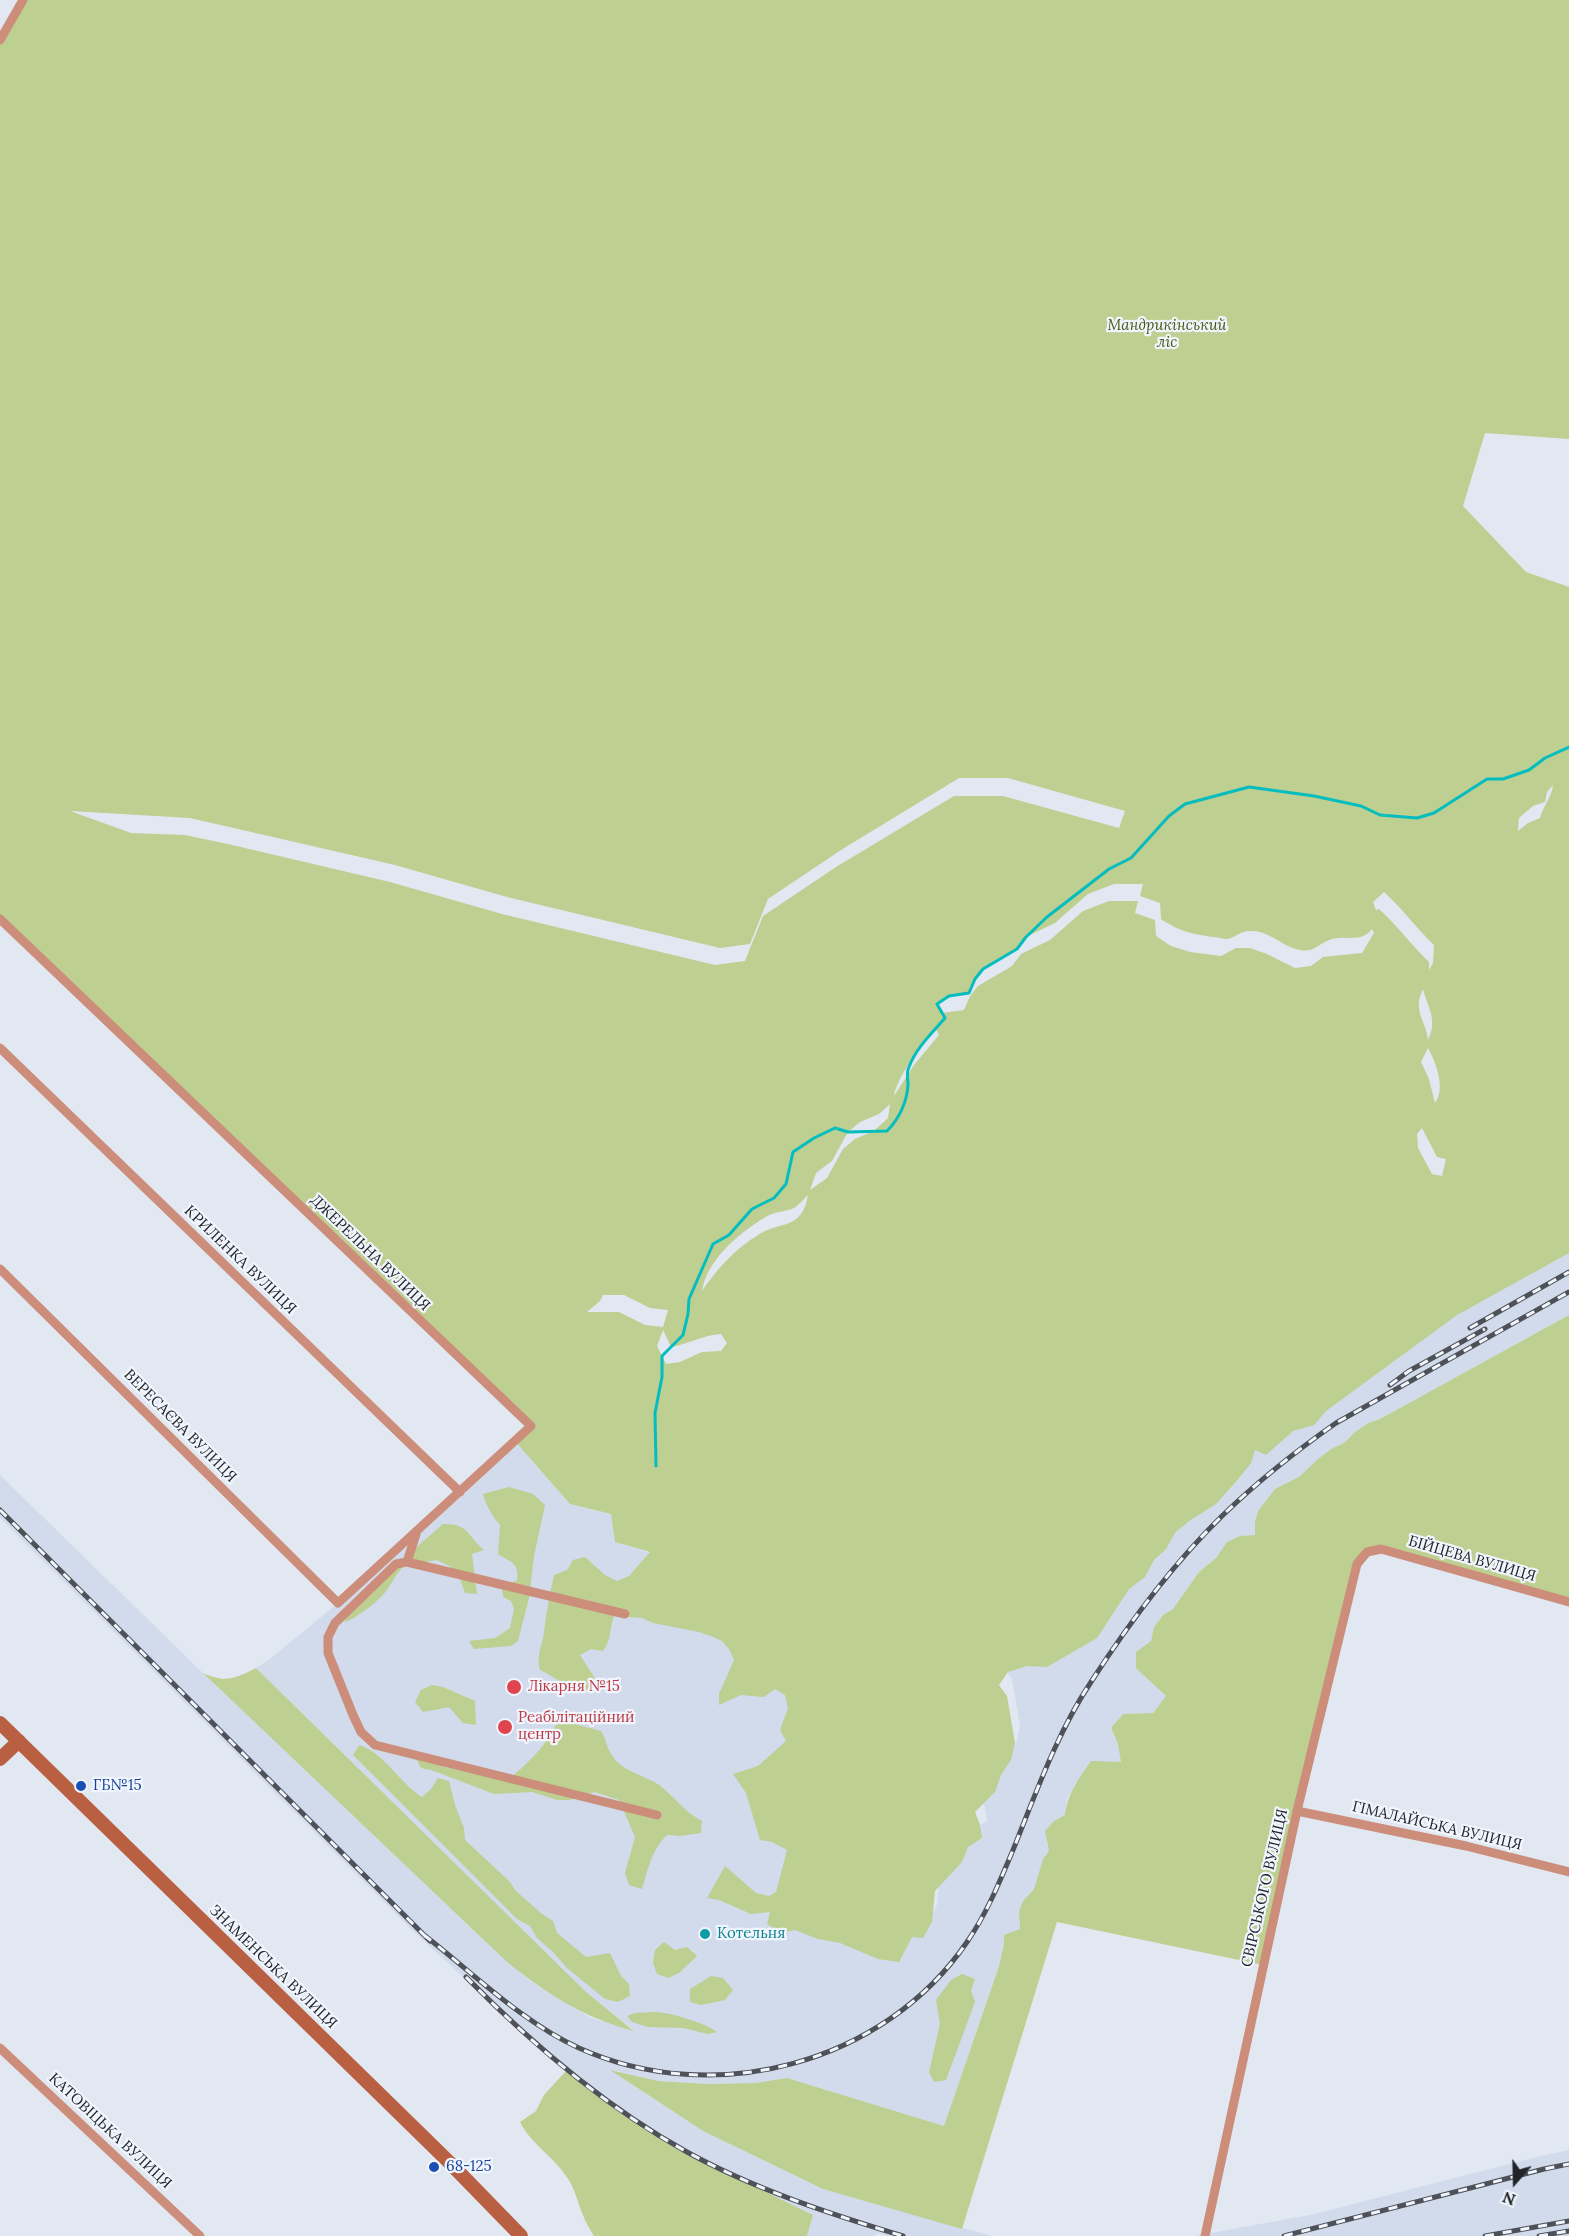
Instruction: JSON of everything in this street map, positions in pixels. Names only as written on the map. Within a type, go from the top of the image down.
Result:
[{"type":"main road","name":"ЗНАМЕНСЬКА ВУЛИЦЯ","points":[[0,1723],[450,2162],[521,2236]]},
{"type":"main road","points":[[0,1760],[19,1741]]},
{"type":"street","points":[[0,40],[23,0]]},
{"type":"street","name":"ДЖЕРЕЛЬНА ВУЛИЦЯ","points":[[0,919],[531,1426],[338,1603]]},
{"type":"street","name":"КРИЛЕНКА ВУЛИЦЯ","points":[[0,1048],[460,1492]]},
{"type":"street","name":"ВЕРЕСАЄВА ВУЛИЦЯ","points":[[0,1269],[338,1603]]},
{"type":"street","points":[[407,1563],[417,1532]]},
{"type":"street","name":"БІЙЦЕВА ВУЛИЦЯ","points":[[1367,1552],[1381,1549],[1569,1602]]},
{"type":"street","name":"СВІРСЬКОГО ВУЛИЦЯ","points":[[1205,2236],[1297,1811],[1357,1564],[1367,1552]]},
{"type":"street","points":[[625,1614],[407,1563],[396,1564],[335,1623],[328,1637],[328,1653],[361,1732],[375,1745],[657,1815]]},
{"type":"street","name":"ГІМАЛАЙСЬКА ВУЛИЦЯ","points":[[1297,1811],[1466,1846],[1569,1872]]},
{"type":"street","name":"КАТОВІЦЬКА ВУЛИЦЯ","points":[[0,2048],[200,2236]]},
{"type":"shaded area","points":[[1569,1241],[1569,1315],[1380,1419],[1368,1423],[1344,1443],[1318,1459],[1299,1477],[1275,1489],[1258,1511],[1255,1535],[1240,1536],[1227,1542],[1216,1558],[1199,1572],[1173,1609],[1163,1615],[1154,1627],[1151,1641],[1136,1652],[1154,1684],[1166,1696],[1153,1713],[1123,1714],[1111,1729],[1118,1744],[1122,1762],[1076,1782],[1067,1799],[1065,1815],[1054,1821],[1047,1844],[1050,1851],[1043,1859],[1034,1889],[1023,1901],[1019,1911],[1020,1929],[1004,1935],[999,1965],[944,2126],[787,2078],[755,2083],[707,2084],[658,2081],[612,2070],[703,2131],[823,2189],[992,2236],[887,2236],[877,2233],[876,2236],[807,2236],[813,2215],[690,2155],[619,2110],[566,2071],[413,1931],[0,1518],[0,1475],[203,1673],[507,1962],[536,1985],[591,2018],[633,2029],[586,1993],[256,1668],[338,1603],[514,1440],[570,1504],[611,1514],[616,1542],[650,1553],[735,1603],[928,1921],[937,1905],[940,1874],[973,1830],[987,1821],[985,1808],[979,1795],[1016,1743],[1020,1726],[1012,1679],[1004,1668],[1126,1587],[1256,1446],[1330,1394]]},
{"type":"shaded area","points":[[1569,2150],[1569,2236],[1194,2236],[1310,2215]]},
{"type":"green space","name":"Мандрикінський ліс","points":[[23,0],[1569,0],[1569,439],[1485,433],[1463,506],[1526,572],[1569,587],[1569,1253],[1457,1315],[1326,1411],[1314,1425],[1293,1431],[1266,1455],[1255,1450],[1251,1463],[1216,1504],[1175,1533],[1166,1549],[1154,1560],[1145,1577],[1129,1589],[1097,1638],[1047,1667],[1027,1666],[1008,1672],[999,1685],[1007,1696],[1015,1743],[1011,1760],[1001,1775],[995,1792],[975,1812],[982,1838],[968,1847],[962,1862],[935,1891],[932,1922],[923,1938],[912,1937],[899,1962],[878,1959],[840,1943],[818,1939],[795,1930],[780,1933],[767,1924],[770,1912],[751,1914],[719,1900],[707,1898],[725,1866],[756,1893],[769,1896],[776,1892],[787,1850],[772,1842],[760,1840],[746,1793],[733,1774],[758,1766],[786,1741],[780,1730],[788,1708],[785,1695],[775,1689],[764,1697],[741,1695],[719,1705],[719,1694],[734,1660],[722,1641],[699,1632],[653,1623],[642,1618],[614,1616],[609,1638],[603,1651],[591,1649],[580,1655],[594,1677],[594,1690],[571,1687],[540,1670],[539,1655],[554,1575],[567,1570],[573,1560],[585,1557],[605,1575],[617,1581],[629,1576],[650,1552],[615,1542],[611,1514],[570,1504],[514,1440],[530,1427],[0,919],[0,40]],"holes":[[[959,778],[1008,778],[1125,811],[1119,828],[1003,796],[954,796],[836,867],[763,916],[745,961],[715,965],[502,914],[390,882],[228,844],[185,835],[131,833],[70,811],[190,818],[395,865],[507,897],[720,948],[750,944],[768,899],[841,850]],[[1553,785],[1540,818],[1528,823],[1518,831],[1519,818],[1533,806],[1545,802],[1547,792]],[[1114,884],[1143,884],[1140,896],[1160,903],[1161,919],[1198,935],[1227,939],[1253,931],[1266,934],[1288,946],[1305,951],[1335,938],[1363,936],[1372,929],[1374,933],[1362,953],[1323,957],[1311,966],[1295,968],[1250,948],[1236,948],[1221,956],[1190,952],[1171,946],[1156,936],[1155,920],[1135,913],[1138,901],[1109,901],[1083,911],[1050,940],[1021,954],[1012,966],[978,986],[970,996],[964,1010],[942,1013],[937,1004],[949,996],[969,993],[975,979],[983,969],[1017,949],[1026,937],[1055,923],[1088,894]],[[1384,892],[1434,945],[1433,963],[1429,970],[1429,962],[1379,909],[1376,910],[1373,902]],[[1423,989],[1432,1020],[1428,1040],[1419,1003]],[[936,1029],[939,1035],[914,1065],[894,1096],[905,1070]],[[1428,1048],[1437,1068],[1440,1083],[1435,1103],[1429,1079],[1421,1062]],[[890,1104],[888,1118],[874,1131],[855,1139],[843,1149],[827,1178],[810,1190],[816,1173],[832,1161],[848,1132],[860,1122],[879,1114]],[[1422,1128],[1437,1157],[1446,1159],[1442,1176],[1432,1174],[1418,1148],[1417,1134]],[[808,1195],[805,1206],[796,1220],[767,1230],[734,1253],[702,1291],[710,1269],[734,1240],[768,1216],[800,1204]],[[603,1295],[624,1295],[650,1308],[668,1310],[663,1327],[645,1325],[619,1312],[587,1312],[600,1301]],[[663,1330],[671,1347],[721,1334],[727,1343],[721,1351],[702,1352],[680,1362],[666,1364],[657,1346]]]},
{"type":"green space","points":[[1569,1315],[1569,1602],[1381,1549],[1367,1552],[1357,1564],[1263,1965],[1057,1922],[962,2229],[823,2189],[703,2131],[610,2070],[658,2081],[707,2084],[755,2083],[787,2078],[944,2126],[999,1966],[1004,1935],[1020,1929],[1019,1911],[1023,1901],[1034,1889],[1043,1859],[1049,1851],[1045,1831],[1054,1821],[1065,1815],[1071,1793],[1091,1761],[1121,1762],[1118,1744],[1111,1728],[1123,1714],[1153,1713],[1166,1696],[1136,1668],[1136,1652],[1151,1641],[1154,1627],[1163,1615],[1173,1609],[1199,1572],[1216,1558],[1227,1542],[1240,1536],[1255,1535],[1258,1511],[1275,1489],[1299,1477],[1318,1459],[1344,1443],[1368,1423],[1380,1419]]},
{"type":"green space","points":[[509,1487],[533,1494],[545,1505],[534,1556],[529,1598],[518,1641],[511,1646],[474,1649],[469,1641],[495,1638],[510,1628],[514,1609],[511,1601],[503,1597],[502,1588],[517,1580],[518,1574],[513,1564],[498,1554],[500,1525],[483,1494]]},
{"type":"green space","points":[[443,1524],[463,1528],[484,1550],[472,1554],[477,1594],[465,1593],[457,1571],[437,1560],[407,1563],[379,1599],[362,1613],[345,1622],[345,1610]]},
{"type":"green space","points":[[256,1668],[586,1992],[634,2031],[616,2026],[567,2004],[507,1962],[203,1673],[224,1679],[242,1675]]},
{"type":"green space","points":[[432,1685],[443,1687],[475,1701],[476,1725],[463,1723],[449,1707],[423,1712],[415,1702],[421,1690]]},
{"type":"green space","points":[[567,1722],[601,1731],[610,1752],[620,1764],[659,1785],[702,1821],[701,1833],[667,1835],[651,1860],[642,1889],[629,1885],[625,1873],[635,1837],[619,1800],[595,1792],[570,1800],[557,1800],[532,1792],[494,1794],[421,1768],[415,1757],[448,1768],[506,1781],[534,1756],[556,1725]]},
{"type":"green space","points":[[359,1745],[377,1755],[422,1797],[438,1778],[449,1781],[464,1828],[465,1840],[509,1881],[516,1891],[553,1921],[557,1933],[586,1957],[610,1953],[621,1976],[629,1984],[630,1996],[618,2002],[605,1999],[567,1968],[537,1938],[530,1926],[517,1919],[353,1755]]},
{"type":"green space","points":[[664,1942],[675,1950],[687,1947],[697,1956],[679,1973],[668,1978],[657,1974],[653,1963],[655,1950]]},
{"type":"green space","points":[[962,1974],[975,1979],[971,1990],[975,2002],[946,2080],[934,2082],[929,2072],[940,2024],[936,2000],[951,1980]]},
{"type":"green space","points":[[711,1976],[723,1978],[733,1990],[725,2000],[701,2005],[690,2002],[690,1989]]},
{"type":"green space","points":[[654,2012],[687,2019],[717,2032],[708,2034],[683,2028],[648,2027],[632,2022],[627,2016]]},
{"type":"green space","points":[[566,2071],[619,2110],[690,2155],[813,2215],[807,2236],[594,2236],[569,2181],[555,2162],[524,2130],[520,2122],[536,2111],[544,2095]]},
{"type":"waterway","points":[[656,1466],[655,1413],[662,1377],[662,1356],[683,1335],[689,1299],[713,1244],[729,1235],[752,1209],[774,1198],[786,1184],[793,1152],[814,1138],[835,1128],[848,1132],[887,1131],[902,1110],[912,1060],[945,1018],[937,1004],[949,996],[969,993],[975,979],[983,969],[1017,949],[1047,917],[1109,869],[1131,858],[1169,816],[1185,804],[1249,787],[1314,796],[1361,806],[1380,815],[1417,818],[1434,813],[1487,779],[1503,779],[1529,770],[1545,758],[1569,747]]},
{"type":"railway","points":[[1470,1328],[1569,1272]]},
{"type":"railway","points":[[424,1935],[538,2025],[579,2048],[631,2066],[685,2074],[739,2073],[792,2064],[843,2045],[890,2019],[932,1984],[967,1942],[993,1897],[1048,1764],[1079,1702],[1136,1616],[1204,1535],[1235,1503],[1263,1479],[1336,1423],[1569,1292]]},
{"type":"railway","points":[[1390,1385],[1409,1371],[1485,1329]]},
{"type":"railway","points":[[0,1510],[430,1941]]},
{"type":"railway","points":[[466,1977],[543,2050],[598,2094],[656,2134],[739,2178],[820,2210],[903,2236]]},
{"type":"railway","points":[[1284,2236],[1569,2164]]},
{"type":"railway","points":[[1485,2236],[1569,2221]]},
{"type":"railway","points":[[1539,2236],[1569,2231]]},
{"type":"place","name":"Лікарня №15","points":[[514,1687]]},
{"type":"place","name":"Реабілітаційний центр","points":[[505,1727]]},
{"type":"place","name":"ГБ№15","points":[[81,1786]]},
{"type":"place","name":"Котельня","points":[[705,1934]]},
{"type":"place","name":"68-125","points":[[434,2167]]}]
